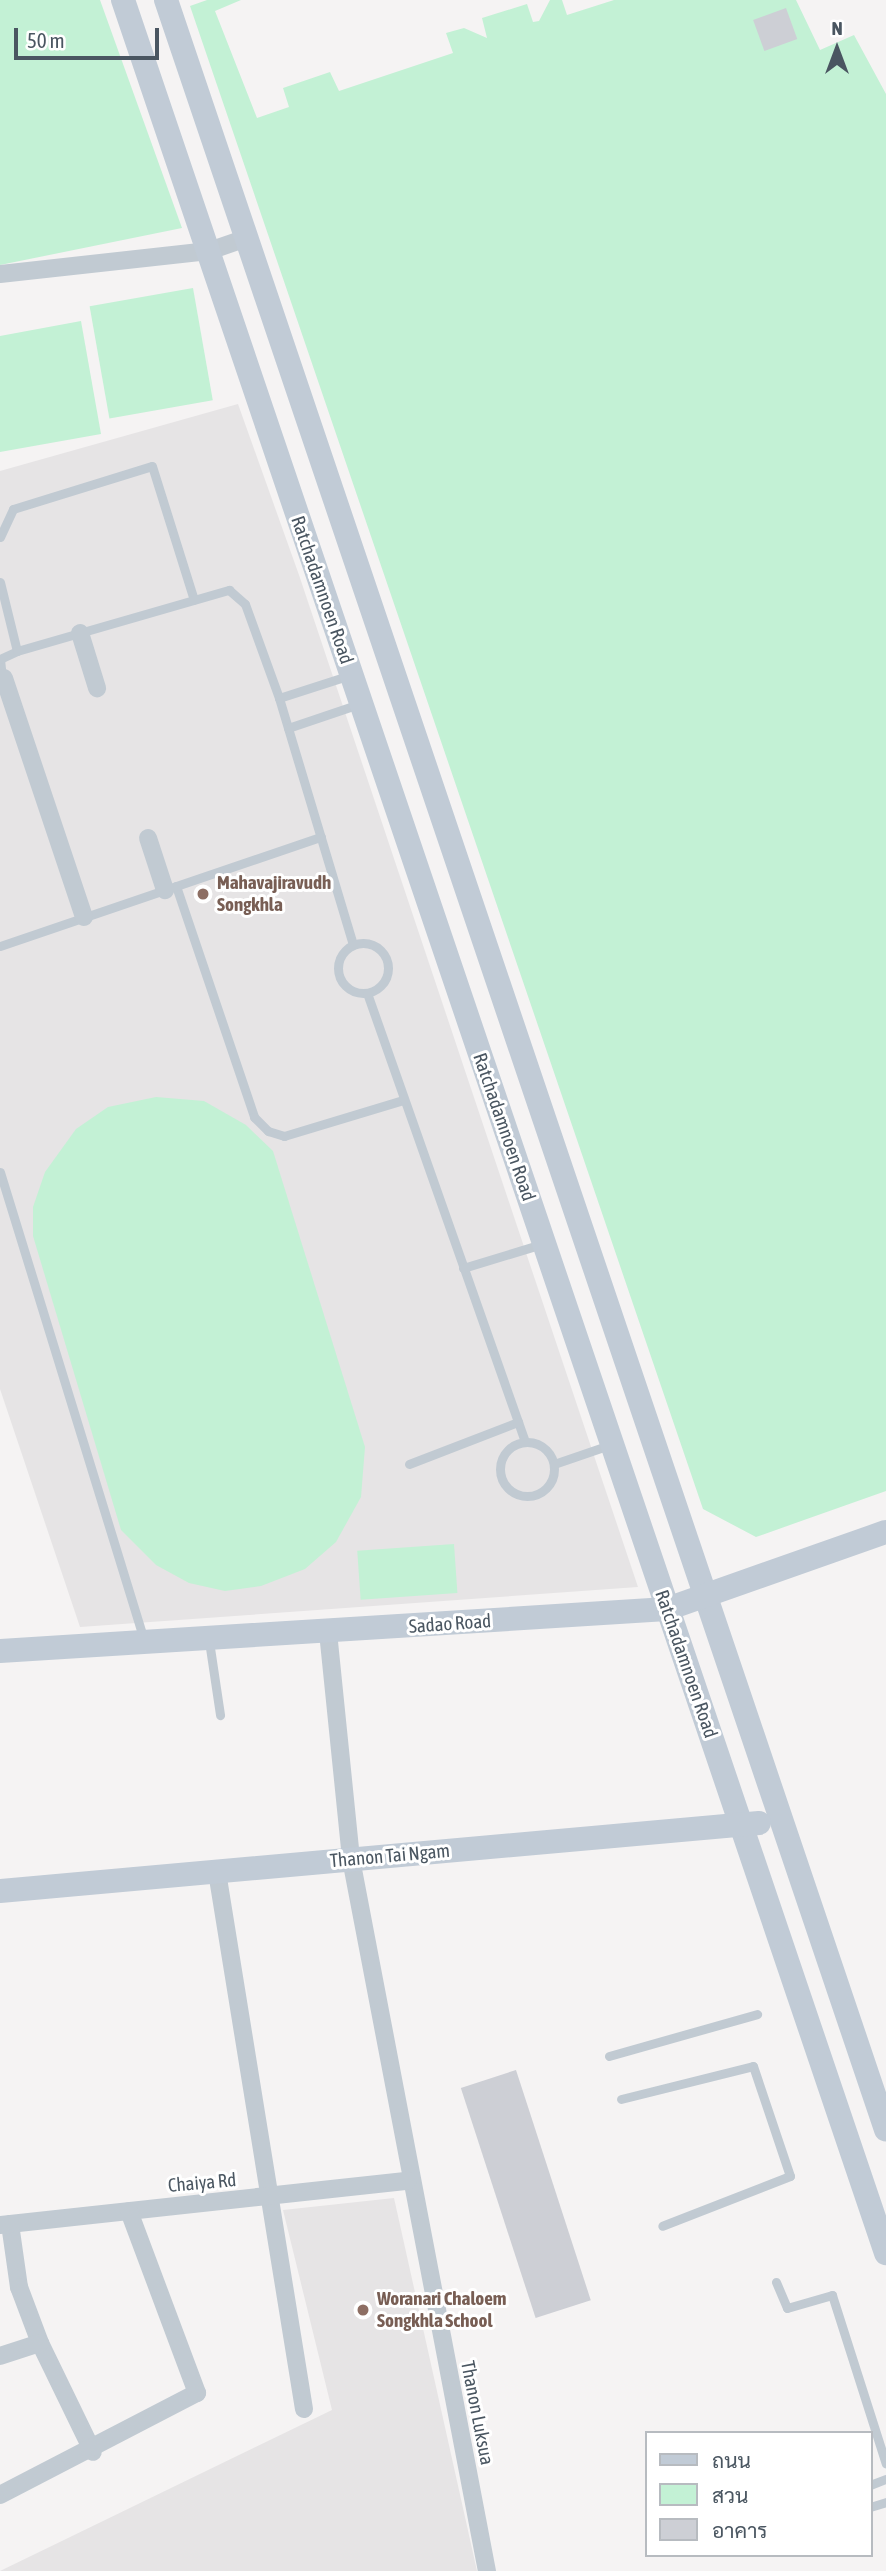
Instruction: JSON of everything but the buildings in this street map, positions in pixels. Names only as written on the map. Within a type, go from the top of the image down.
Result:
[{"type":"street","name":"Ratchadamnoen Road","points":[[123,0],[886,2253]]},
{"type":"street","name":"Ratchadamnoen Road","points":[[166,0],[778,1818],[886,2130]]},
{"type":"street","points":[[0,274],[209,251],[246,238]]},
{"type":"street","points":[[80,633],[97,688]]},
{"type":"street","points":[[2,678],[84,917]]},
{"type":"street","points":[[148,838],[170,888]]},
{"type":"street","name":"Sadao Road","points":[[1,1649],[328,1632],[667,1609],[886,1532]]},
{"type":"street","name":"Thanon Luksua","points":[[328,1632],[351,1859],[408,2181],[487,2571]]},
{"type":"street","name":"Thanon Tai Ngam","points":[[0,1891],[351,1859],[744,1828],[778,1818]]},
{"type":"street","points":[[217,1872],[267,2198],[304,2409]]},
{"type":"street","name":"Chaiya Rd","points":[[5,2225],[408,2181]]},
{"type":"street","points":[[0,2495],[93,2452],[198,2393],[129,2211]]},
{"type":"street","points":[[5,2225],[19,2287],[40,2343],[93,2452]]},
{"type":"street","points":[[0,2356],[40,2343]]},
{"type":"lane","points":[[0,537],[13,509],[152,467],[194,600]]},
{"type":"lane","points":[[0,582],[17,651]]},
{"type":"lane","points":[[2,678],[0,659],[17,651],[229,590],[245,604],[279,698],[353,945]]},
{"type":"lane","points":[[279,698],[351,674]]},
{"type":"lane","points":[[288,728],[361,703]]},
{"type":"lane","points":[[0,946],[321,837]]},
{"type":"lane","points":[[170,888],[254,1117],[268,1131],[284,1136],[403,1100]]},
{"type":"lane","points":[[370,944],[388,963],[385,981],[367,993],[351,990],[339,976],[341,956],[353,945],[370,944]]},
{"type":"lane","points":[[367,993],[525,1442]]},
{"type":"lane","points":[[0,1172],[144,1643]]},
{"type":"lane","points":[[463,1268],[543,1243]]},
{"type":"lane","points":[[409,1464],[518,1422]]},
{"type":"lane","points":[[525,1442],[544,1448],[554,1464]]},
{"type":"lane","points":[[525,1442],[503,1457],[501,1477],[513,1492],[544,1490],[554,1464],[612,1444]]},
{"type":"lane","points":[[209,1639],[220,1715]]},
{"type":"lane","points":[[609,2056],[757,2014]]},
{"type":"lane","points":[[621,2099],[753,2066],[790,2176],[662,2226]]},
{"type":"lane","points":[[776,2282],[787,2308],[832,2295],[886,2464]]},
{"type":"shaded area","name":"Mahavajiravudh Songkhla","points":[[238,404],[299,575],[638,1587],[80,1627],[0,1389],[0,471]]},
{"type":"shaded area","name":"Woranari Chaloem Songkhla School","points":[[394,2198],[477,2571],[0,2571],[332,2410],[283,2210]]},
{"type":"green space","points":[[0,0],[100,0],[182,228],[0,265]]},
{"type":"green space","points":[[207,0],[241,0],[215,11],[257,118],[289,107],[283,88],[330,72],[339,91],[453,53],[446,33],[464,28],[487,38],[482,18],[527,4],[533,22],[539,21],[550,0],[562,0],[567,15],[614,0],[796,0],[820,50],[854,35],[886,94],[886,1491],[756,1537],[703,1509],[190,6]]},
{"type":"green space","points":[[193,288],[213,400],[109,419],[90,306]]},
{"type":"green space","points":[[81,321],[101,434],[0,452],[0,336]]},
{"type":"green space","points":[[156,1097],[204,1101],[246,1125],[273,1151],[365,1447],[361,1497],[336,1542],[305,1569],[261,1586],[225,1591],[189,1583],[156,1565],[121,1530],[33,1236],[33,1207],[45,1172],[76,1129],[108,1107]]},
{"type":"green space","points":[[454,1544],[457,1593],[361,1600],[357,1551]]},
{"type":"place","name":"Mahavajiravudh Songkhla","points":[[203,894]]},
{"type":"place","name":"Woranari Chaloem Songkhla School","points":[[363,2310]]}]
